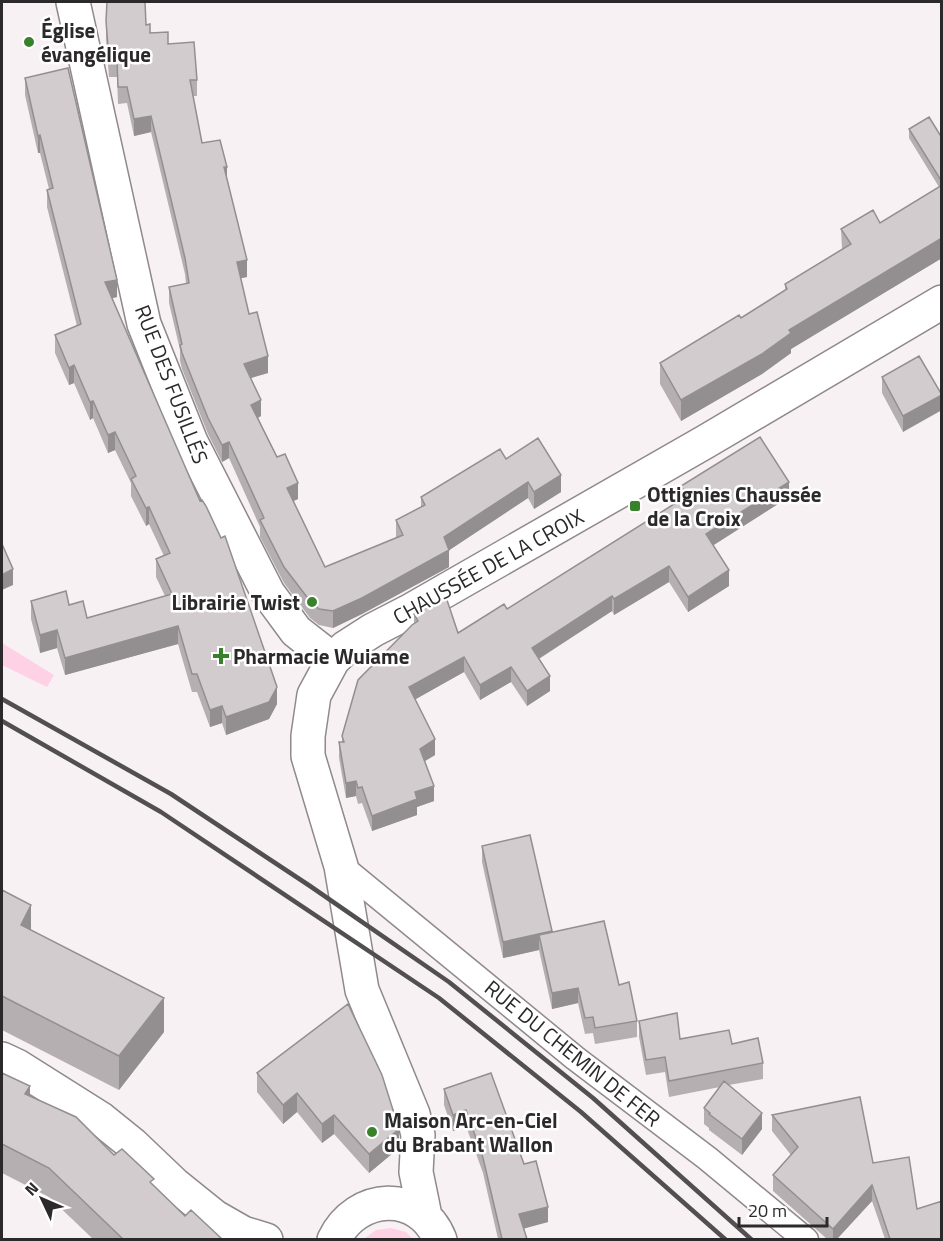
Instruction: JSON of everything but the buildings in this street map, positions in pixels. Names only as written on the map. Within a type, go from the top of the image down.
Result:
[{"type":"main road","name":"RUE DES FUSILLÉS","points":[[73,2],[144,324],[191,442],[268,593],[296,631],[333,660]]},
{"type":"main road","name":"CHAUSSÉE DE LA CROIX","points":[[432,1228],[416,1172],[418,1135],[413,1114],[362,990],[341,866],[308,756],[308,736],[314,695],[333,660],[345,648],[373,630],[705,442],[942,302]]},
{"type":"main road","points":[[2,1059],[101,1119],[215,1217],[243,1233],[266,1239]]},
{"type":"main road","points":[[388,1202],[416,1172]]},
{"type":"main road","points":[[308,1239],[338,1233],[360,1211],[388,1202],[407,1204],[432,1228]]},
{"type":"street","name":"RUE DU CHEMIN DE FER","points":[[341,866],[575,1058],[707,1158],[806,1239]]},
{"type":"shaded area","points":[[2,643],[54,675],[47,687],[2,665]]},
{"type":"shaded area","points":[[391,1228],[406,1232],[413,1239],[364,1239],[376,1230]]},
{"type":"railway","points":[[2,699],[171,794],[449,982],[593,1098],[752,1240]]},
{"type":"railway","points":[[2,721],[161,812],[439,998],[581,1112],[726,1240]]},
{"type":"place","name":"Église évangélique","points":[[29,42]]},
{"type":"place","name":"Ottignies Chaussée de la Croix","points":[[635,506]]},
{"type":"place","name":"Librairie Twist","points":[[312,602]]},
{"type":"place","name":"Pharmacie Wuiame","points":[[221,656]]},
{"type":"place","name":"Maison Arc-en-Ciel du Brabant Wallon","points":[[372,1132]]}]
